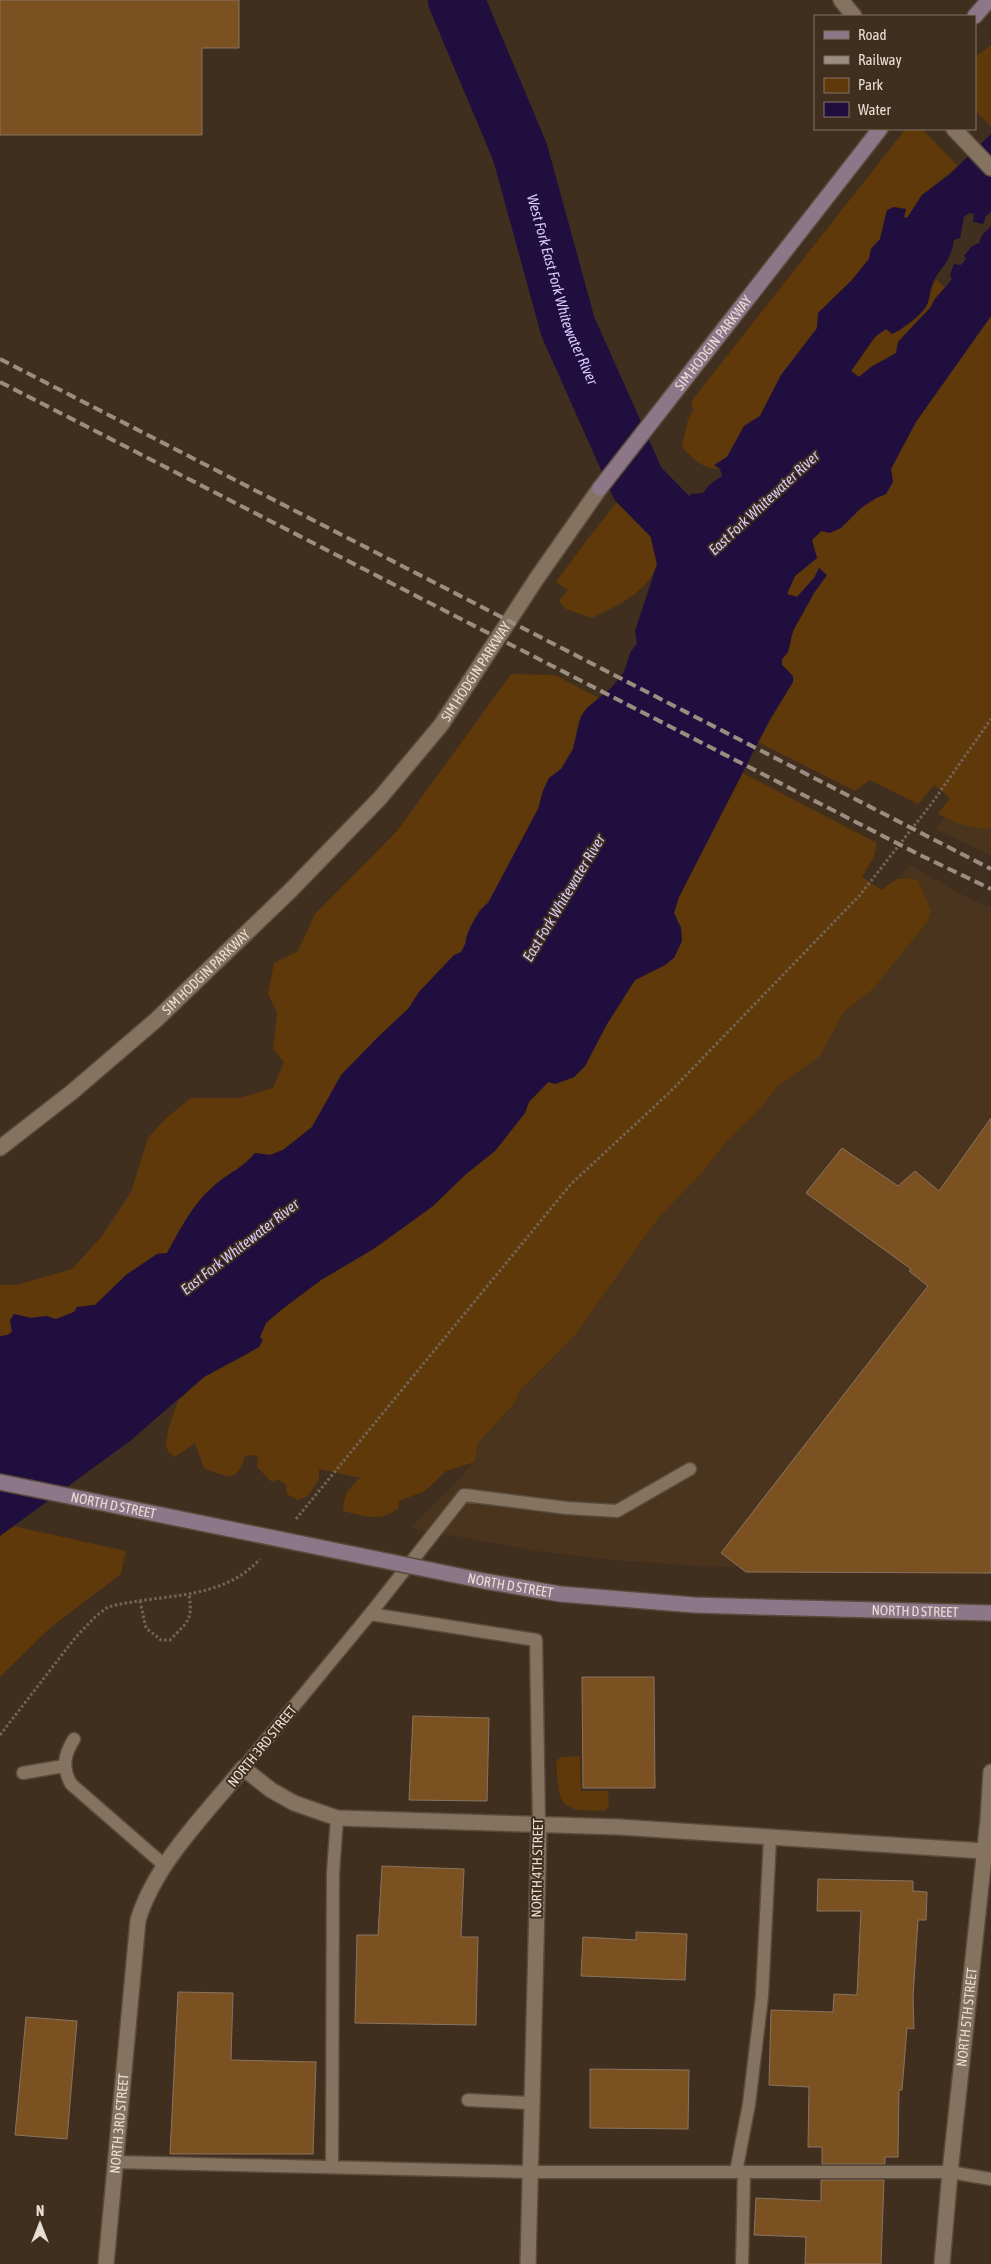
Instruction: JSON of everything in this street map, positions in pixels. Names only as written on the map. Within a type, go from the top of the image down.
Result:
[{"type":"street","points":[[841,0],[853,15]]},
{"type":"street","points":[[975,15],[989,0]]},
{"type":"street","name":"SIM HODGIN PARKWAY","points":[[0,1148],[72,1092],[156,1020],[291,890],[380,798],[441,725],[537,578],[600,488],[879,130]]},
{"type":"street","points":[[955,130],[991,168]]},
{"type":"street","name":"NORTH D STREET","points":[[0,1482],[484,1581],[550,1592],[651,1602],[991,1613]]},
{"type":"street","points":[[243,1768],[271,1790],[294,1803],[337,1818],[539,1824],[984,1851]]},
{"type":"street","name":"NORTH 3RD STREET","points":[[106,2264],[138,1920],[144,1900],[164,1866],[243,1768]]},
{"type":"street","name":"NORTH 5TH STREET","points":[[942,2264],[984,1851],[989,1821],[991,1772]]},
{"type":"street","name":"NORTH 4TH STREET","points":[[528,2264],[539,1824]]},
{"type":"lane","name":"NORTH 3RD STREET","points":[[243,1768],[370,1614],[464,1495],[567,1508],[617,1511],[690,1468]]},
{"type":"lane","name":"NORTH 4TH STREET","points":[[370,1614],[536,1640],[539,1824]]},
{"type":"lane","points":[[74,1739],[65,1757],[64,1766],[70,1784],[164,1866]]},
{"type":"lane","points":[[23,1773],[64,1766]]},
{"type":"lane","points":[[332,2167],[333,1873],[337,1818]]},
{"type":"lane","points":[[742,2264],[740,2172],[762,1996],[770,1838]]},
{"type":"lane","points":[[468,2100],[531,2103]]},
{"type":"lane","points":[[114,2162],[529,2172],[950,2172],[991,2178]]},
{"type":"path","points":[[295,1521],[571,1184],[669,1093],[860,895],[937,796],[991,719]]},
{"type":"path","points":[[0,1735],[74,1638],[91,1620],[108,1607],[213,1589],[230,1583],[246,1572],[263,1556]]},
{"type":"path","points":[[140,1601],[146,1628],[161,1640],[170,1640],[190,1620],[192,1611],[189,1594]]},
{"type":"path","points":[[150,1640],[154,1635]]},
{"type":"shaded area","points":[[945,817],[977,829],[991,829],[991,856],[936,829]]},
{"type":"shaded area","points":[[910,865],[968,898],[991,908],[991,1571],[697,1566],[614,1560],[537,1551],[411,1528],[475,1462],[478,1443],[514,1404],[519,1392],[575,1335],[659,1217],[701,1174],[727,1141],[760,1109],[778,1086],[819,1056],[844,1012],[873,989],[908,877],[899,878]]},
{"type":"green space","points":[[991,45],[991,126],[976,112],[976,56]]},
{"type":"green space","points":[[923,130],[958,166],[922,195],[907,219],[904,217],[906,210],[886,214],[880,239],[871,249],[869,259],[852,280],[818,313],[818,328],[781,375],[760,416],[744,426],[727,457],[715,465],[720,469],[703,465],[690,456],[682,447],[688,419],[694,409],[691,406],[693,399],[904,131]]},
{"type":"green space","points":[[936,279],[945,287],[930,308],[904,335],[896,353],[871,367],[859,377],[851,371],[875,337],[887,329],[913,319],[925,308]]},
{"type":"green space","points":[[991,316],[991,829],[964,825],[938,814],[950,798],[934,785],[918,804],[870,780],[855,791],[758,742],[793,682],[793,676],[782,665],[782,659],[788,652],[793,631],[814,593],[827,575],[814,578],[797,597],[786,594],[795,576],[817,558],[812,540],[822,531],[841,528],[861,508],[886,494],[893,482],[891,469],[916,421]]},
{"type":"green space","points":[[625,492],[639,510],[653,544],[656,565],[653,574],[640,590],[592,618],[566,609],[559,601],[568,590],[556,582]]},
{"type":"green space","points":[[511,674],[555,675],[599,698],[587,708],[578,723],[573,749],[561,769],[549,778],[538,809],[488,903],[478,912],[461,953],[454,955],[419,992],[408,1009],[342,1075],[312,1127],[283,1150],[270,1155],[254,1153],[241,1166],[216,1184],[194,1208],[167,1253],[157,1254],[126,1275],[95,1305],[77,1307],[74,1312],[56,1319],[46,1316],[31,1318],[14,1314],[10,1321],[12,1332],[8,1336],[0,1336],[0,1285],[17,1285],[72,1269],[102,1236],[131,1192],[148,1138],[166,1118],[191,1098],[240,1098],[273,1088],[284,1062],[273,1049],[277,1013],[268,994],[274,963],[298,951],[315,914],[397,831]]},
{"type":"green space","points":[[743,773],[877,843],[874,857],[862,877],[882,890],[898,879],[918,880],[931,911],[928,921],[873,989],[844,1012],[820,1056],[778,1086],[760,1109],[727,1141],[701,1174],[659,1217],[575,1335],[519,1392],[514,1404],[478,1443],[475,1462],[446,1471],[425,1491],[399,1501],[398,1509],[385,1516],[378,1517],[343,1511],[347,1492],[360,1478],[319,1469],[319,1479],[308,1496],[298,1500],[287,1494],[286,1485],[278,1479],[272,1482],[257,1467],[258,1458],[255,1455],[245,1456],[242,1465],[235,1474],[225,1476],[204,1468],[195,1443],[175,1457],[168,1452],[166,1444],[168,1430],[178,1401],[204,1377],[248,1354],[260,1337],[266,1323],[281,1310],[321,1280],[375,1248],[433,1206],[466,1174],[495,1151],[525,1113],[529,1102],[549,1082],[555,1084],[574,1077],[585,1066],[607,1024],[635,980],[665,965],[681,928],[674,913],[679,897]]},
{"type":"green space","points":[[13,1526],[126,1551],[121,1574],[51,1627],[0,1677],[0,1536]]},
{"type":"green space","points":[[580,1756],[581,1791],[608,1791],[609,1806],[604,1811],[579,1810],[567,1805],[563,1801],[560,1794],[557,1760],[562,1757]]},
{"type":"water","name":"East Fork Whitewater River","points":[[991,134],[991,212],[986,216],[983,224],[973,222],[974,214],[969,213],[964,217],[960,238],[954,240],[950,255],[932,285],[925,308],[905,327],[892,334],[886,329],[875,337],[851,371],[859,377],[871,367],[896,353],[898,342],[930,308],[952,279],[950,275],[954,264],[961,265],[966,259],[964,256],[972,246],[979,243],[982,235],[991,226],[991,316],[916,422],[891,469],[893,482],[886,494],[861,508],[841,528],[830,533],[821,531],[812,540],[817,558],[795,576],[787,594],[797,597],[814,578],[819,568],[827,575],[814,593],[793,631],[788,652],[782,659],[782,665],[793,676],[793,682],[770,719],[679,897],[674,913],[681,928],[682,941],[674,958],[665,965],[635,980],[607,1024],[585,1066],[574,1077],[555,1084],[548,1082],[529,1102],[525,1113],[495,1151],[466,1174],[433,1206],[375,1248],[321,1280],[281,1310],[266,1323],[260,1337],[263,1340],[259,1347],[204,1377],[130,1441],[0,1536],[0,1336],[12,1332],[10,1320],[14,1314],[31,1318],[46,1316],[56,1319],[74,1312],[77,1307],[95,1305],[126,1275],[157,1254],[167,1253],[194,1208],[216,1184],[255,1153],[270,1155],[283,1150],[312,1127],[341,1075],[408,1009],[419,992],[454,955],[461,952],[473,922],[488,903],[538,809],[549,778],[561,769],[573,749],[581,716],[587,708],[612,687],[624,672],[630,653],[637,643],[635,631],[657,564],[651,539],[691,494],[703,493],[709,485],[722,476],[720,469],[714,465],[727,457],[744,426],[760,416],[781,375],[817,328],[818,313],[852,280],[869,259],[871,249],[880,239],[887,210],[894,207],[906,209],[904,217],[907,218],[922,195],[949,175]]},
{"type":"building","points":[[0,0],[239,0],[239,48],[202,48],[202,135],[0,135]]},
{"type":"building","points":[[991,1118],[991,1573],[746,1572],[721,1553],[928,1286],[909,1271],[911,1269],[806,1193],[842,1148],[898,1186],[915,1171],[939,1191]]},
{"type":"building","points":[[582,1677],[654,1677],[655,1788],[583,1788]]},
{"type":"building","points":[[413,1716],[489,1718],[487,1801],[409,1800]]},
{"type":"building","points":[[382,1866],[464,1869],[461,1937],[478,1937],[476,2025],[355,2023],[357,1935],[378,1935]]},
{"type":"building","points":[[818,1879],[913,1881],[913,1891],[927,1892],[926,1920],[918,1920],[913,1997],[914,2029],[907,2028],[902,2090],[899,2090],[898,2157],[885,2157],[885,2164],[822,2164],[822,2147],[808,2147],[809,2087],[769,2085],[771,2010],[833,2012],[834,1994],[857,1995],[861,1911],[817,1911]]},
{"type":"building","points":[[636,1932],[687,1934],[685,1980],[581,1976],[583,1937],[636,1940]]},
{"type":"building","points":[[178,1992],[233,1993],[231,2060],[316,2062],[313,2154],[170,2154]]},
{"type":"building","points":[[26,2017],[77,2021],[67,2139],[15,2135]]},
{"type":"building","points":[[590,2069],[689,2070],[688,2129],[590,2128]]},
{"type":"building","points":[[821,2180],[884,2180],[881,2264],[805,2264],[806,2237],[754,2235],[756,2198],[821,2201]]},
{"type":"waterway","name":"West Fork East Fork Whitewater River","points":[[456,0],[520,152],[568,327],[638,484],[707,554]]},
{"type":"railway","points":[[0,359],[991,869]]},
{"type":"railway","points":[[0,382],[920,855],[991,889]]}]
